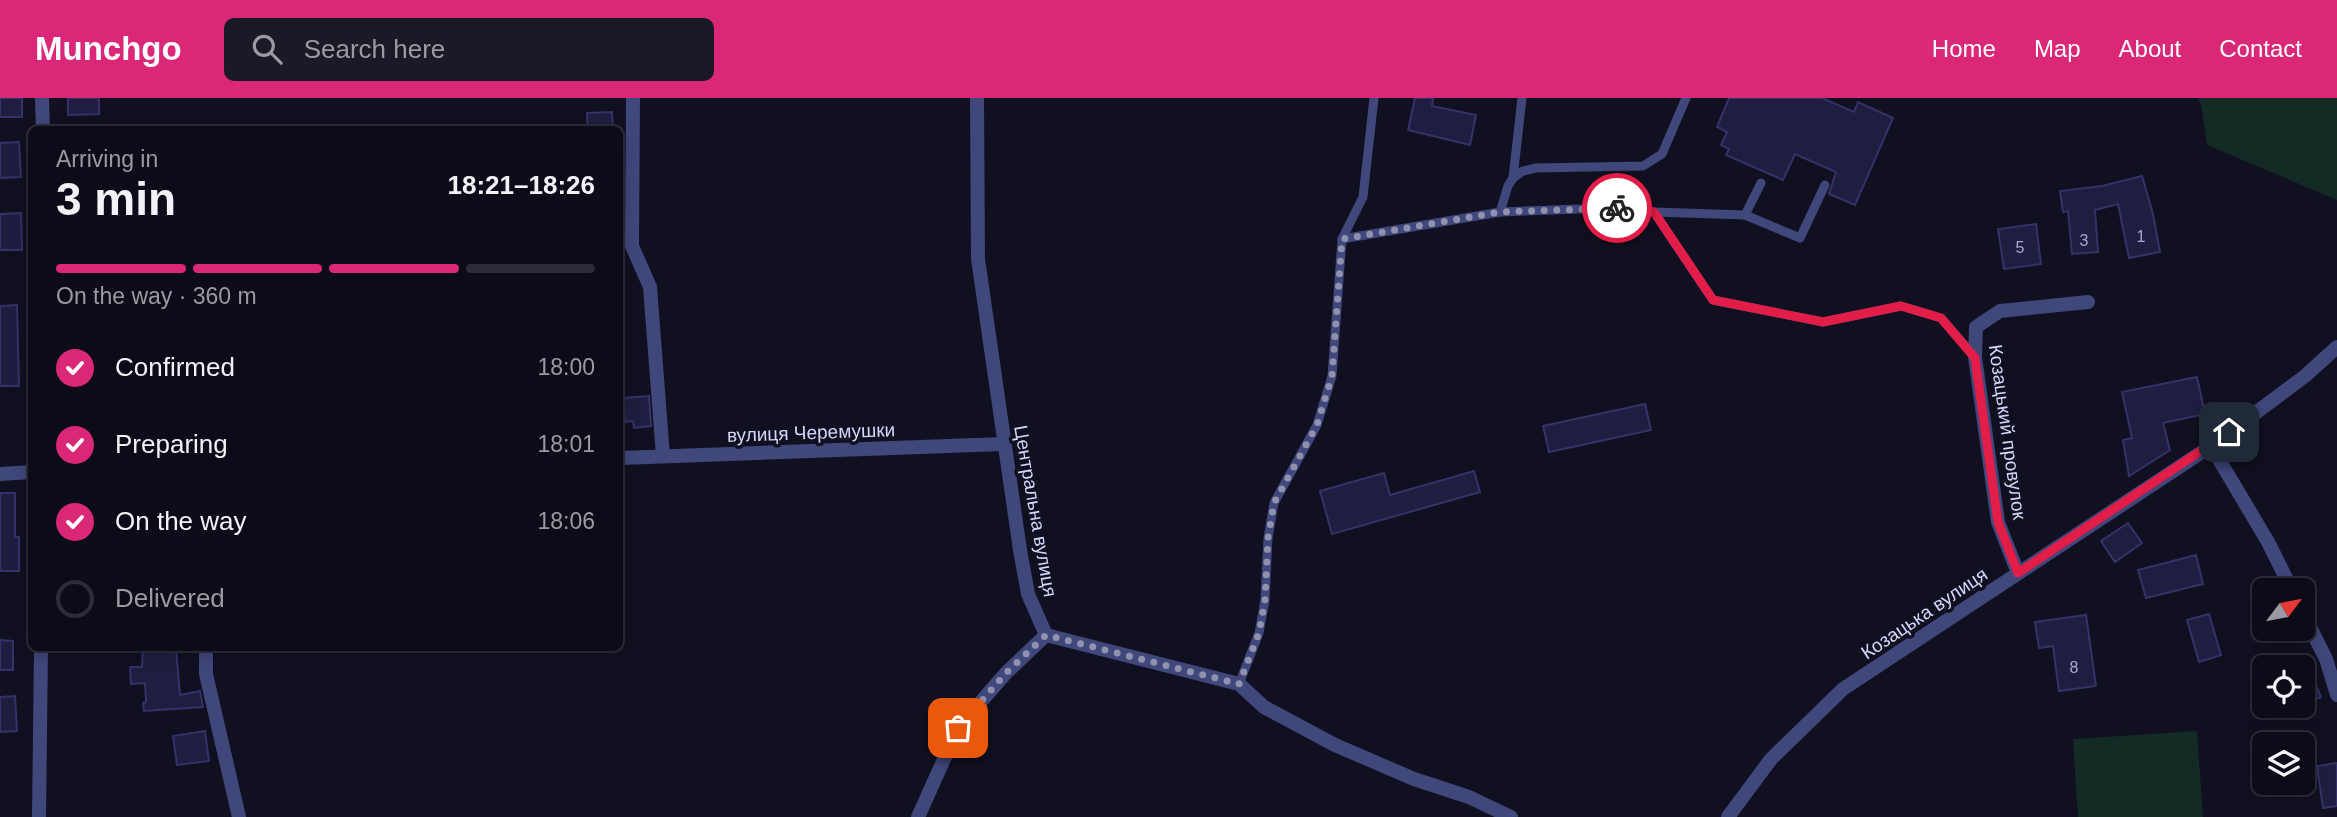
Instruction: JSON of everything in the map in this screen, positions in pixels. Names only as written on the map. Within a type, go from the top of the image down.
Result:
[{"type":"street","points":[[43,98],[43,126]]},
{"type":"street","points":[[633,98],[632,246],[650,287],[663,456]]},
{"type":"street","name":"Центральна вулиця","points":[[977,98],[978,260],[1003,444],[1028,594],[1046,635]]},
{"type":"street","name":"Козацький провулок","points":[[2018,573],[1998,522],[1975,358],[1976,327],[2000,311],[2088,303]]},
{"type":"street","name":"Козацька вулиця","points":[[1728,817],[1771,759],[1843,689],[2211,446],[2305,376],[2337,347]]},
{"type":"street","name":"вулиця Черемушки","points":[[623,458],[1003,444]]},
{"type":"street","points":[[2211,446],[2268,542],[2286,578]]},
{"type":"street","points":[[0,474],[28,472]]},
{"type":"street","points":[[2315,632],[2331,657],[2337,695]]},
{"type":"street","points":[[918,817],[958,728],[1006,673],[1046,635],[1239,684],[1264,707],[1335,745],[1414,779],[1469,797],[1511,817]]},
{"type":"street","points":[[38,817],[41,651]]},
{"type":"street","points":[[206,651],[206,674],[239,817]]},
{"type":"lane","points":[[1239,684],[1259,633],[1265,600],[1268,538],[1274,503],[1317,425],[1332,376],[1342,239],[1363,197],[1374,98]]},
{"type":"lane","points":[[1513,178],[1521,98]]},
{"type":"lane","points":[[1500,212],[1508,186],[1513,178],[1523,171],[1643,166],[1662,154],[1686,98]]},
{"type":"lane","points":[[1745,215],[1761,183]]},
{"type":"lane","points":[[1342,239],[1500,212],[1635,207],[1654,212],[1745,215],[1800,238],[1825,186]]},
{"type":"lane","points":[[1654,212],[1713,300],[1823,322],[1901,306],[1941,318],[1975,358]]},
{"type":"green space","points":[[2198,98],[2337,98],[2337,200],[2207,145]]},
{"type":"green space","points":[[2197,731],[2203,817],[2078,817],[2073,739]]},
{"type":"building","points":[[0,98],[22,98],[22,117],[0,117]]},
{"type":"building","points":[[68,98],[99,98],[99,114],[68,115]]},
{"type":"building","points":[[1415,98],[1433,98],[1432,106],[1476,115],[1470,145],[1408,130]]},
{"type":"building","points":[[1729,98],[1822,98],[1854,112],[1858,102],[1893,118],[1855,205],[1829,194],[1836,172],[1795,154],[1783,180],[1726,155],[1729,149],[1721,145],[1727,132],[1717,127]]},
{"type":"building","points":[[612,112],[613,126],[588,126],[587,113]]},
{"type":"building","points":[[19,142],[21,177],[0,178],[0,143]]},
{"type":"building","points":[[2142,176],[2160,252],[2129,258],[2118,204],[2095,210],[2098,252],[2072,254],[2068,211],[2063,212],[2060,191],[2102,186]]},
{"type":"building","points":[[21,213],[22,250],[0,250],[0,214]]},
{"type":"building","points":[[2036,224],[2041,264],[2004,269],[1998,229]]},
{"type":"building","points":[[17,305],[19,386],[0,386],[0,306]]},
{"type":"building","points":[[2197,377],[2205,414],[2163,423],[2170,450],[2129,476],[2123,440],[2132,438],[2122,392]]},
{"type":"building","points":[[649,396],[651,426],[634,428],[633,421],[625,422],[623,398]]},
{"type":"building","points":[[1645,404],[1651,430],[1549,452],[1543,426]]},
{"type":"building","points":[[1474,471],[1480,492],[1332,534],[1320,491],[1384,473],[1390,495]]},
{"type":"building","points":[[0,493],[15,493],[15,537],[19,537],[19,571],[0,571]]},
{"type":"building","points":[[2128,523],[2142,543],[2115,562],[2101,541]]},
{"type":"building","points":[[2196,555],[2203,584],[2146,598],[2138,570]]},
{"type":"building","points":[[2209,614],[2221,655],[2199,662],[2187,620]]},
{"type":"building","points":[[2086,615],[2096,686],[2059,691],[2053,646],[2039,648],[2035,622]]},
{"type":"building","points":[[0,640],[13,641],[13,670],[0,670]]},
{"type":"building","points":[[143,651],[176,651],[180,695],[200,691],[203,707],[144,711],[145,683],[131,684],[130,667],[142,667]]},
{"type":"building","points":[[2315,683],[2321,697],[2315,700]]},
{"type":"building","points":[[15,696],[17,731],[0,732],[0,697]]},
{"type":"building","points":[[205,731],[209,761],[177,765],[173,736]]},
{"type":"building","points":[[2337,763],[2337,806],[2323,808],[2317,766]]},
{"type":"way so far","points":[[958,728],[1006,673],[1046,635],[1239,684],[1259,633],[1265,600],[1268,538],[1274,503],[1317,425],[1332,376],[1342,239],[1500,212],[1617,208]]},
{"type":"route","points":[[1617,208],[1635,207],[1654,212],[1713,300],[1823,322],[1901,306],[1941,318],[1975,358],[1998,522],[2018,573],[2229,432]]}]
